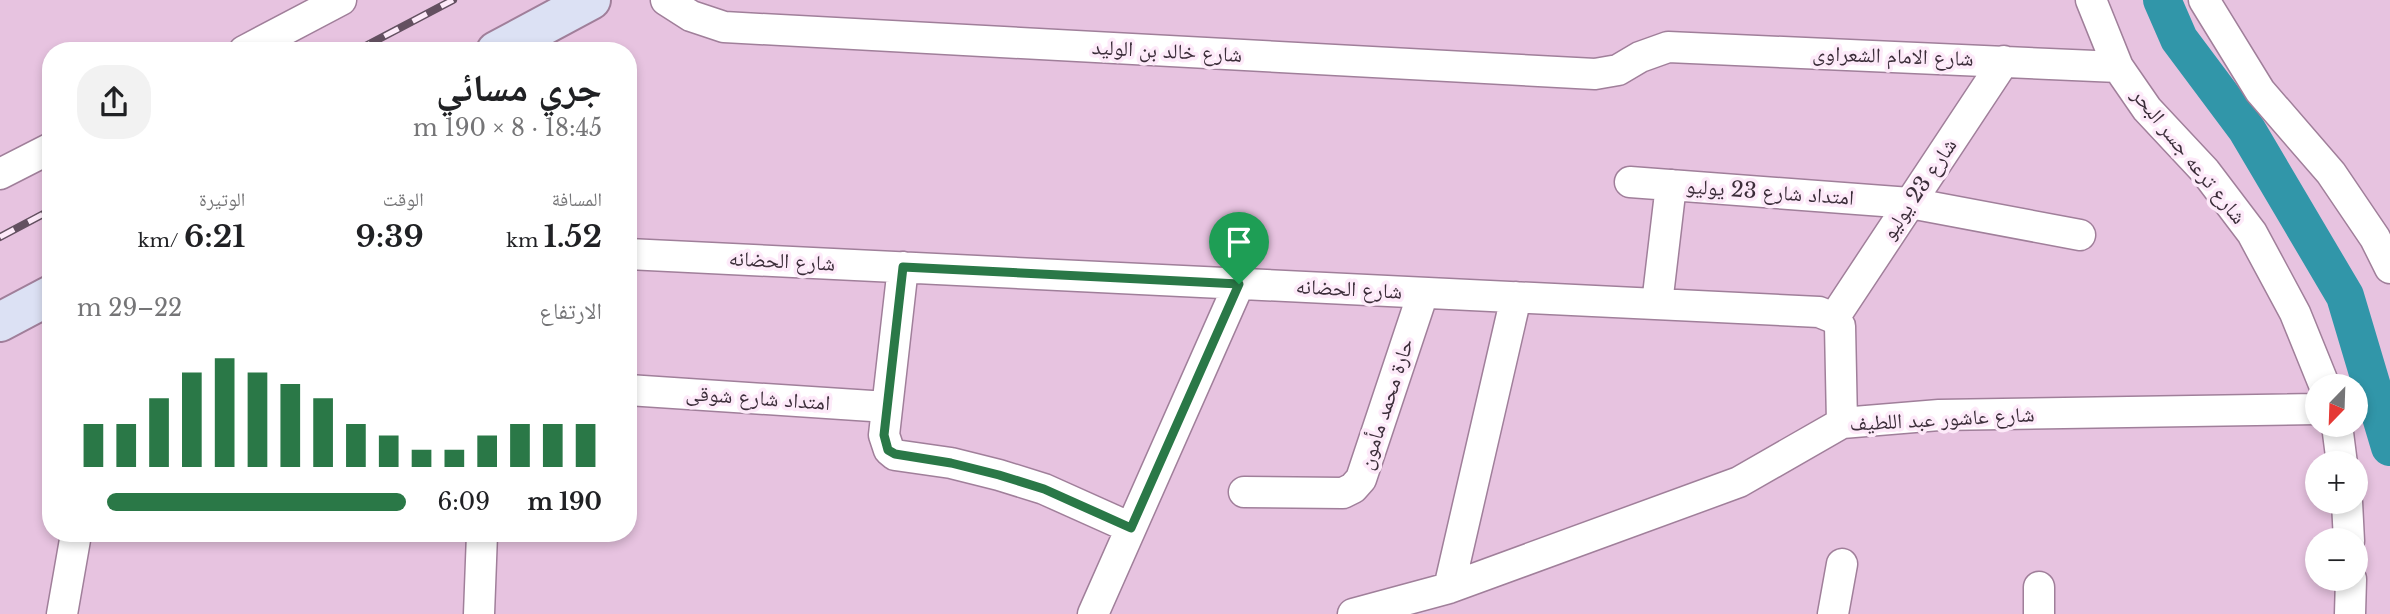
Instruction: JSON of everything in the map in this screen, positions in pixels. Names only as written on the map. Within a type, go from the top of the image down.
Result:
[{"type":"main road","points":[[513,42],[591,0]]},
{"type":"main road","points":[[0,322],[42,300]]},
{"type":"street","points":[[261,42],[341,0]]},
{"type":"street","name":"شارع خالد بن الوليد","points":[[666,0],[691,16],[724,27],[1595,74],[1618,70],[1640,57],[1668,47]]},
{"type":"street","name":"شارع ترعه جسر البحر","points":[[2091,0],[2118,67],[2147,109],[2205,171],[2252,233],[2295,313],[2320,374]]},
{"type":"street","points":[[2204,0],[2260,91],[2331,173],[2375,238],[2390,268]]},
{"type":"street","name":"شارع الامام الشعراوى","points":[[1668,47],[2118,67]]},
{"type":"street","name":"شارع 23 يوليو","points":[[1834,318],[2004,61]]},
{"type":"street","points":[[0,174],[42,153]]},
{"type":"street","name":"امتداد شارع 23 يوليو","points":[[1630,182],[1910,203],[2080,234]]},
{"type":"street","points":[[1657,304],[1671,185]]},
{"type":"street","name":"شارع الحضانه","points":[[637,254],[1819,312],[1834,318]]},
{"type":"street","points":[[903,267],[885,443],[895,454],[951,463],[1011,478],[1077,503],[1131,528]]},
{"type":"street","points":[[1093,614],[1239,284]]},
{"type":"street","name":"حارة محمد مأمون","points":[[1244,492],[1343,493],[1353,488],[1361,478],[1423,293]]},
{"type":"street","points":[[1449,588],[1516,297]]},
{"type":"street","points":[[1834,318],[1840,326],[1842,423]]},
{"type":"street","name":"امتداد شارع شوقى","points":[[637,391],[887,407]]},
{"type":"street","name":"شارع عاشور عبد اللطيف","points":[[1353,614],[1449,588],[1739,482],[1842,423],[1939,415],[2305,409]]},
{"type":"street","points":[[62,614],[75,542]]},
{"type":"street","points":[[479,614],[482,542]]},
{"type":"street","points":[[1833,614],[1842,564]]},
{"type":"street","points":[[2350,614],[2351,591]]},
{"type":"waterway","points":[[2162,0],[2179,39],[2247,130],[2345,296],[2390,447]]},
{"type":"railway","points":[[373,42],[453,0]]},
{"type":"railway","points":[[0,237],[42,215]]},
{"type":"route","points":[[903,267],[1239,284],[1131,528],[1044,489],[951,463],[895,454],[888,450],[884,435],[903,267]]}]
